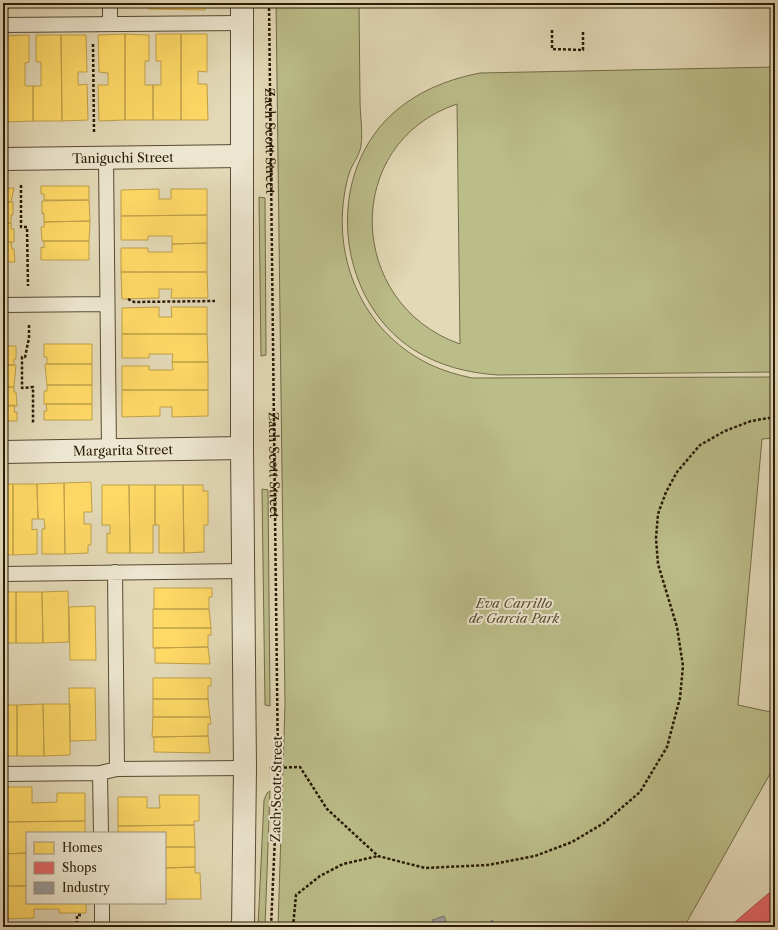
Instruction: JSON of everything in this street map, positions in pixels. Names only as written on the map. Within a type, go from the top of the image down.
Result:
[{"type":"street","name":"Zach Scott Street","points":[[242,13],[242,448],[245,768],[243,927]]},
{"type":"street","name":"Taniguchi Street","points":[[3,159],[242,156]]},
{"type":"street","name":"Margarita Street","points":[[3,452],[242,448]]},
{"type":"lane","points":[[110,3],[110,24]]},
{"type":"lane","points":[[3,25],[110,24],[242,13]]},
{"type":"lane","points":[[106,158],[109,450]]},
{"type":"lane","points":[[3,305],[107,302]]},
{"type":"lane","points":[[3,574],[244,571]]},
{"type":"lane","points":[[115,572],[117,769]]},
{"type":"lane","points":[[3,774],[100,773],[117,769],[245,768]]},
{"type":"lane","points":[[100,773],[101,832]]},
{"type":"path","name":"Zach Scott Street","points":[[270,3],[278,767],[271,927]]},
{"type":"path","points":[[93,24],[94,132]]},
{"type":"path","points":[[552,30],[552,49],[583,50],[583,30]]},
{"type":"path","points":[[107,302],[127,299],[137,302],[215,301]]},
{"type":"path","points":[[294,927],[296,895],[320,876],[343,864],[378,856],[425,868],[488,865],[534,856],[572,842],[604,823],[640,792],[667,747],[680,698],[683,666],[677,627],[658,564],[656,538],[658,514],[666,492],[677,472],[700,446],[725,431],[751,421],[775,417]]},
{"type":"path","points":[[245,768],[300,767],[327,809],[378,856]]},
{"type":"path","points":[[3,926],[77,925],[77,915],[102,915]]},
{"type":"green space","name":"Eva Carrillo de García Park","points":[[276,3],[359,3],[362,140],[359,152],[349,174],[344,194],[342,223],[344,248],[350,273],[360,296],[373,317],[389,336],[408,352],[431,365],[451,373],[472,378],[775,377],[775,438],[762,439],[738,705],[775,713],[775,765],[684,927],[278,927],[285,705]]},
{"type":"green space","points":[[775,67],[775,372],[487,374],[454,368],[424,356],[414,350],[387,328],[367,299],[354,267],[348,233],[349,199],[358,165],[374,135],[398,109],[407,102],[427,90],[447,82],[480,73]],"holes":[[[457,104],[460,344],[422,324],[395,295],[378,261],[372,224],[377,187],[392,152],[419,124]]]},
{"type":"green space","points":[[259,197],[265,198],[266,355],[261,356]]},
{"type":"green space","points":[[262,489],[268,490],[270,706],[265,705]]},
{"type":"green space","points":[[270,791],[265,927],[258,927],[264,800],[267,793]]},
{"type":"building: Homes","points":[[3,3],[10,3],[10,9],[3,9]]},
{"type":"building: Homes","points":[[36,3],[36,5],[10,4]]},
{"type":"building: Homes","points":[[36,3],[63,3],[63,4],[36,5]]},
{"type":"building: Homes","points":[[149,3],[205,3],[205,10],[149,9]]},
{"type":"building: Homes","points":[[125,34],[149,35],[149,61],[145,61],[145,85],[153,85],[153,120],[125,120]]},
{"type":"building: Homes","points":[[125,34],[125,120],[99,121],[98,85],[108,85],[108,73],[99,72],[98,35]]},
{"type":"building: Homes","points":[[156,34],[181,34],[181,120],[153,120],[153,85],[161,85],[161,61],[156,61]]},
{"type":"building: Homes","points":[[181,34],[207,34],[207,72],[198,71],[198,84],[207,84],[208,120],[181,120]]},
{"type":"building: Homes","points":[[29,35],[29,62],[25,63],[25,86],[33,86],[33,121],[6,122],[4,36]]},
{"type":"building: Homes","points":[[36,35],[61,35],[62,121],[33,121],[33,86],[41,86],[41,62],[36,62]]},
{"type":"building: Homes","points":[[61,35],[86,35],[87,72],[78,72],[78,85],[87,84],[88,120],[62,121]]},
{"type":"building: Homes","points":[[4,36],[6,122],[3,122]]},
{"type":"building: Homes","points":[[41,186],[89,186],[89,200],[44,200],[44,194],[41,194]]},
{"type":"building: Homes","points":[[3,188],[14,188],[11,202],[3,202]]},
{"type":"building: Homes","points":[[159,189],[159,199],[171,199],[171,189],[207,189],[207,215],[121,216],[121,190]]},
{"type":"building: Homes","points":[[89,200],[90,221],[44,222],[44,213],[42,214],[42,201]]},
{"type":"building: Homes","points":[[3,202],[13,202],[13,215],[11,215],[11,223],[3,223]]},
{"type":"building: Homes","points":[[207,215],[207,243],[172,244],[172,236],[148,236],[148,240],[121,240],[121,216]]},
{"type":"building: Homes","points":[[90,221],[89,241],[42,241],[41,227],[44,227],[44,222]]},
{"type":"building: Homes","points":[[3,223],[11,223],[11,229],[14,229],[14,242],[3,242]]},
{"type":"building: Homes","points":[[44,241],[89,241],[89,260],[41,260],[41,247],[44,248]]},
{"type":"building: Homes","points":[[3,242],[11,242],[12,249],[14,249],[15,262],[3,262]]},
{"type":"building: Homes","points":[[207,243],[207,272],[121,272],[121,248],[148,248],[148,252],[172,252],[172,244]]},
{"type":"building: Homes","points":[[121,272],[207,272],[208,298],[171,298],[172,289],[159,289],[159,298],[122,299]]},
{"type":"building: Homes","points":[[159,307],[159,317],[172,317],[171,307],[207,307],[207,334],[122,334],[122,308]]},
{"type":"building: Homes","points":[[122,334],[207,334],[208,362],[172,362],[173,354],[149,354],[149,358],[122,358]]},
{"type":"building: Homes","points":[[44,344],[92,344],[92,364],[47,364],[47,357],[44,357]]},
{"type":"building: Homes","points":[[3,346],[16,346],[16,359],[14,359],[14,365],[3,365]]},
{"type":"building: Homes","points":[[172,362],[208,362],[208,390],[122,390],[122,366],[149,366],[149,370],[173,370]]},
{"type":"building: Homes","points":[[45,364],[92,364],[92,385],[47,385]]},
{"type":"building: Homes","points":[[3,365],[16,365],[14,387],[3,387]]},
{"type":"building: Homes","points":[[47,385],[92,385],[92,404],[44,404],[44,391],[47,391]]},
{"type":"building: Homes","points":[[3,387],[14,387],[17,406],[3,406]]},
{"type":"building: Homes","points":[[122,390],[208,390],[208,416],[172,417],[172,407],[160,407],[160,416],[122,417]]},
{"type":"building: Homes","points":[[46,404],[92,404],[92,420],[44,420],[44,411],[47,411]]},
{"type":"building: Homes","points":[[15,405],[14,412],[17,412],[17,421],[3,421],[3,406]]},
{"type":"building: Homes","points":[[91,482],[92,512],[84,512],[84,524],[91,524],[91,545],[88,545],[88,553],[65,554],[64,483]]},
{"type":"building: Homes","points":[[64,483],[65,554],[42,554],[42,529],[45,529],[44,519],[38,519],[37,484]]},
{"type":"building: Homes","points":[[3,484],[13,484],[13,555],[3,555]]},
{"type":"building: Homes","points":[[13,484],[37,484],[38,519],[32,519],[32,530],[37,529],[37,554],[13,555]]},
{"type":"building: Homes","points":[[102,485],[129,485],[130,553],[107,553],[107,533],[110,534],[110,525],[102,525]]},
{"type":"building: Homes","points":[[129,485],[155,485],[153,553],[130,553]]},
{"type":"building: Homes","points":[[155,485],[183,485],[184,553],[159,553],[159,525],[155,525]]},
{"type":"building: Homes","points":[[183,485],[203,485],[203,491],[208,491],[208,525],[204,525],[204,552],[184,553]]},
{"type":"building: Homes","points":[[154,588],[212,588],[212,597],[209,597],[209,609],[154,609]]},
{"type":"building: Homes","points":[[68,591],[69,642],[43,643],[42,592]]},
{"type":"building: Homes","points":[[3,592],[16,592],[16,643],[3,643]]},
{"type":"building: Homes","points":[[16,592],[42,592],[43,643],[16,643]]},
{"type":"building: Homes","points":[[95,606],[96,660],[70,660],[69,607]]},
{"type":"building: Homes","points":[[153,609],[209,609],[211,628],[153,628]]},
{"type":"building: Homes","points":[[153,628],[211,628],[211,635],[208,635],[208,647],[153,648]]},
{"type":"building: Homes","points":[[208,647],[210,664],[155,663],[155,648]]},
{"type":"building: Homes","points":[[153,678],[211,678],[211,686],[208,686],[208,699],[153,699]]},
{"type":"building: Homes","points":[[69,688],[95,688],[96,740],[70,741]]},
{"type":"building: Homes","points":[[153,699],[208,699],[210,717],[153,717]]},
{"type":"building: Homes","points":[[43,704],[44,756],[17,756],[17,705]]},
{"type":"building: Homes","points":[[43,704],[70,704],[70,755],[44,756]]},
{"type":"building: Homes","points":[[3,705],[17,705],[17,756],[3,756]]},
{"type":"building: Homes","points":[[153,717],[210,717],[211,724],[208,724],[208,736],[152,737]]},
{"type":"building: Homes","points":[[208,736],[210,753],[154,752],[154,737]]},
{"type":"building: Homes","points":[[3,787],[32,787],[32,803],[57,802],[57,793],[85,793],[85,821],[3,822]]},
{"type":"building: Homes","points":[[159,795],[199,795],[199,821],[194,821],[194,825],[118,826],[118,797],[147,797],[147,808],[160,808]]},
{"type":"building: Homes","points":[[85,821],[85,832],[26,832],[26,853],[3,854],[3,822]]},
{"type":"building: Homes","points":[[194,825],[195,847],[166,847],[166,832],[118,832],[118,826]]},
{"type":"building: Homes","points":[[166,847],[195,847],[195,867],[166,868]]},
{"type":"building: Homes","points":[[26,853],[26,886],[3,886],[3,854]]},
{"type":"building: Homes","points":[[195,867],[195,873],[200,873],[201,899],[166,899],[166,868]]},
{"type":"building: Homes","points":[[3,886],[26,886],[26,904],[86,904],[86,913],[59,913],[59,909],[34,909],[34,918],[3,919]]},
{"type":"building: Shops","points":[[775,888],[775,927],[729,927]]},
{"type":"building: Industry","points":[[444,916],[448,926],[435,927],[432,920]]},
{"type":"building: Industry","points":[[492,920],[500,927],[486,927]]}]
